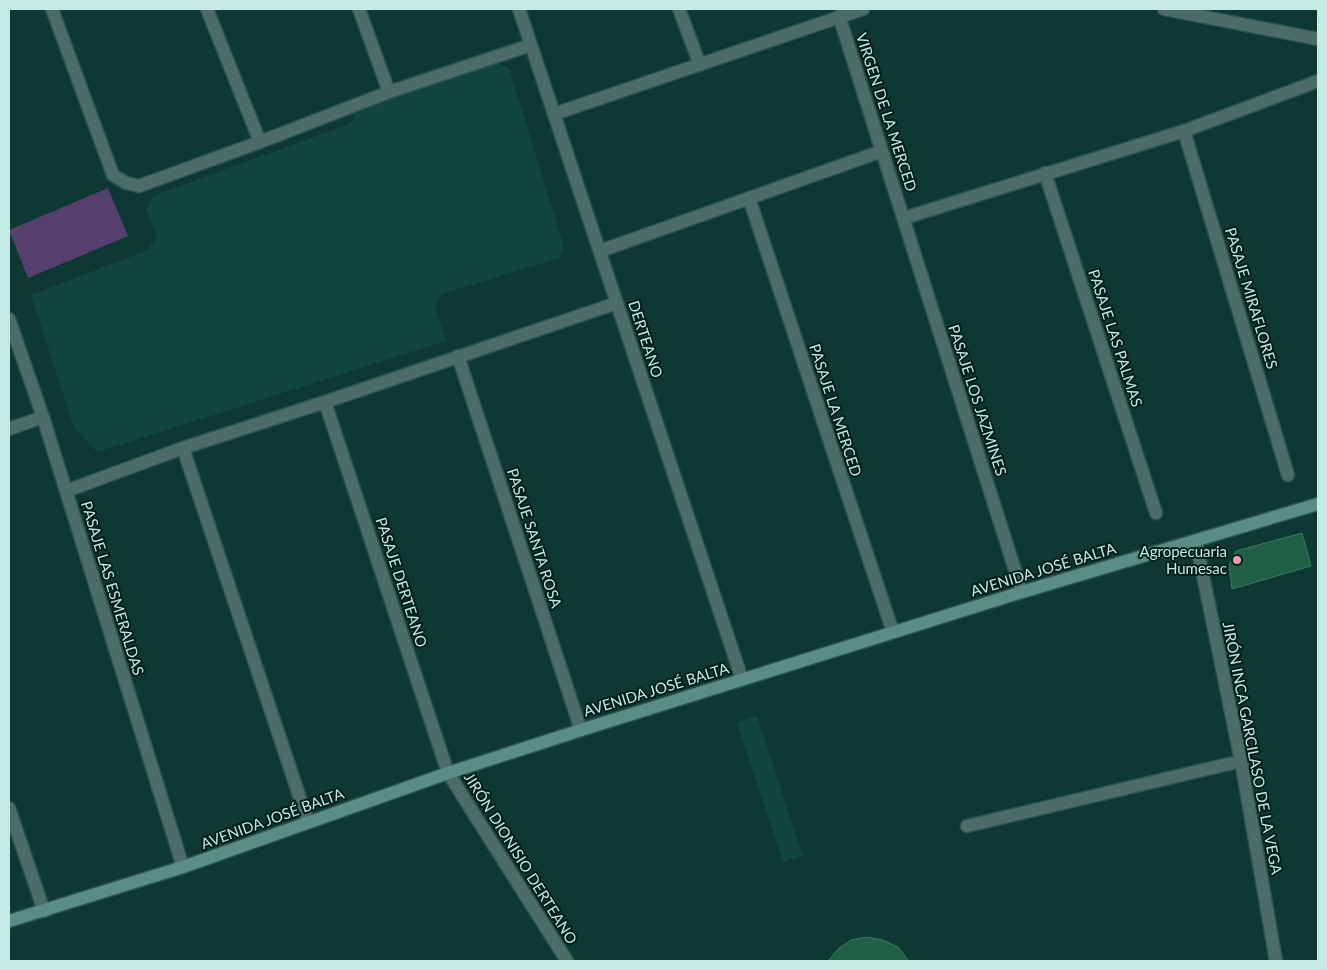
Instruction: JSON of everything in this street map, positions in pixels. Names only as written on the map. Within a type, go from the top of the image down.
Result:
[{"type":"main road","name":"AVENIDA JOSÉ BALTA","points":[[9,921],[183,867],[448,773],[581,730],[1022,592],[1318,504]]},
{"type":"street","points":[[52,9],[113,175],[126,183],[139,186],[389,92],[531,45]]},
{"type":"street","points":[[207,9],[260,142]]},
{"type":"street","points":[[359,9],[389,92]]},
{"type":"street","name":"DERTEANO","points":[[519,9],[742,679]]},
{"type":"street","points":[[679,9],[700,65]]},
{"type":"street","points":[[554,114],[863,9]]},
{"type":"street","points":[[1164,9],[1201,12],[1318,39]]},
{"type":"street","name":"VIRGEN DE LA MERCED","points":[[839,16],[904,218]]},
{"type":"street","points":[[904,218],[1184,131],[1318,81]]},
{"type":"street","name":"PASAJE MIRAFLORES","points":[[1184,131],[1288,475]]},
{"type":"street","points":[[600,251],[882,151]]},
{"type":"street","name":"PASAJE LAS PALMAS","points":[[1045,173],[1156,513]]},
{"type":"street","name":"PASAJE LA MERCED","points":[[749,198],[893,632]]},
{"type":"street","name":"PASAJE LOS JAZMINES","points":[[904,218],[1022,592]]},
{"type":"street","points":[[66,491],[183,448],[325,402],[617,302]]},
{"type":"street","name":"PASAJE LAS ESMERALDAS","points":[[9,319],[43,417],[183,867]]},
{"type":"street","name":"PASAJE SANTA ROSA","points":[[458,356],[581,730]]},
{"type":"street","name":"PASAJE DERTEANO","points":[[325,402],[448,773]]},
{"type":"street","points":[[9,429],[43,417]]},
{"type":"street","points":[[183,448],[308,822]]},
{"type":"street","name":"JIRÓN INCA GARCILASO DE LA VEGA","points":[[1196,540],[1241,761],[1276,961]]},
{"type":"street","points":[[967,826],[1241,761]]},
{"type":"street","name":"JIRÓN DIONISIO DERTEANO","points":[[448,773],[567,961]]},
{"type":"street","points":[[9,808],[44,911]]},
{"type":"shaded area","points":[[494,62],[509,68],[564,247],[559,258],[442,294],[435,305],[446,341],[97,452],[74,428],[31,295],[148,250],[157,236],[146,209],[155,195],[352,123],[355,109]]},
{"type":"shaded area","points":[[108,188],[128,236],[28,278],[9,230]]},
{"type":"shaded area","points":[[757,716],[803,856],[783,862],[737,723]]},
{"type":"building","points":[[1302,533],[1311,566],[1232,589],[1229,565],[1236,551]]},
{"type":"building","points":[[867,937],[883,940],[898,947],[909,961],[828,961],[838,949],[851,940]]},
{"type":"place","name":"Agropecuaria Humesac","points":[[1237,560]]}]
